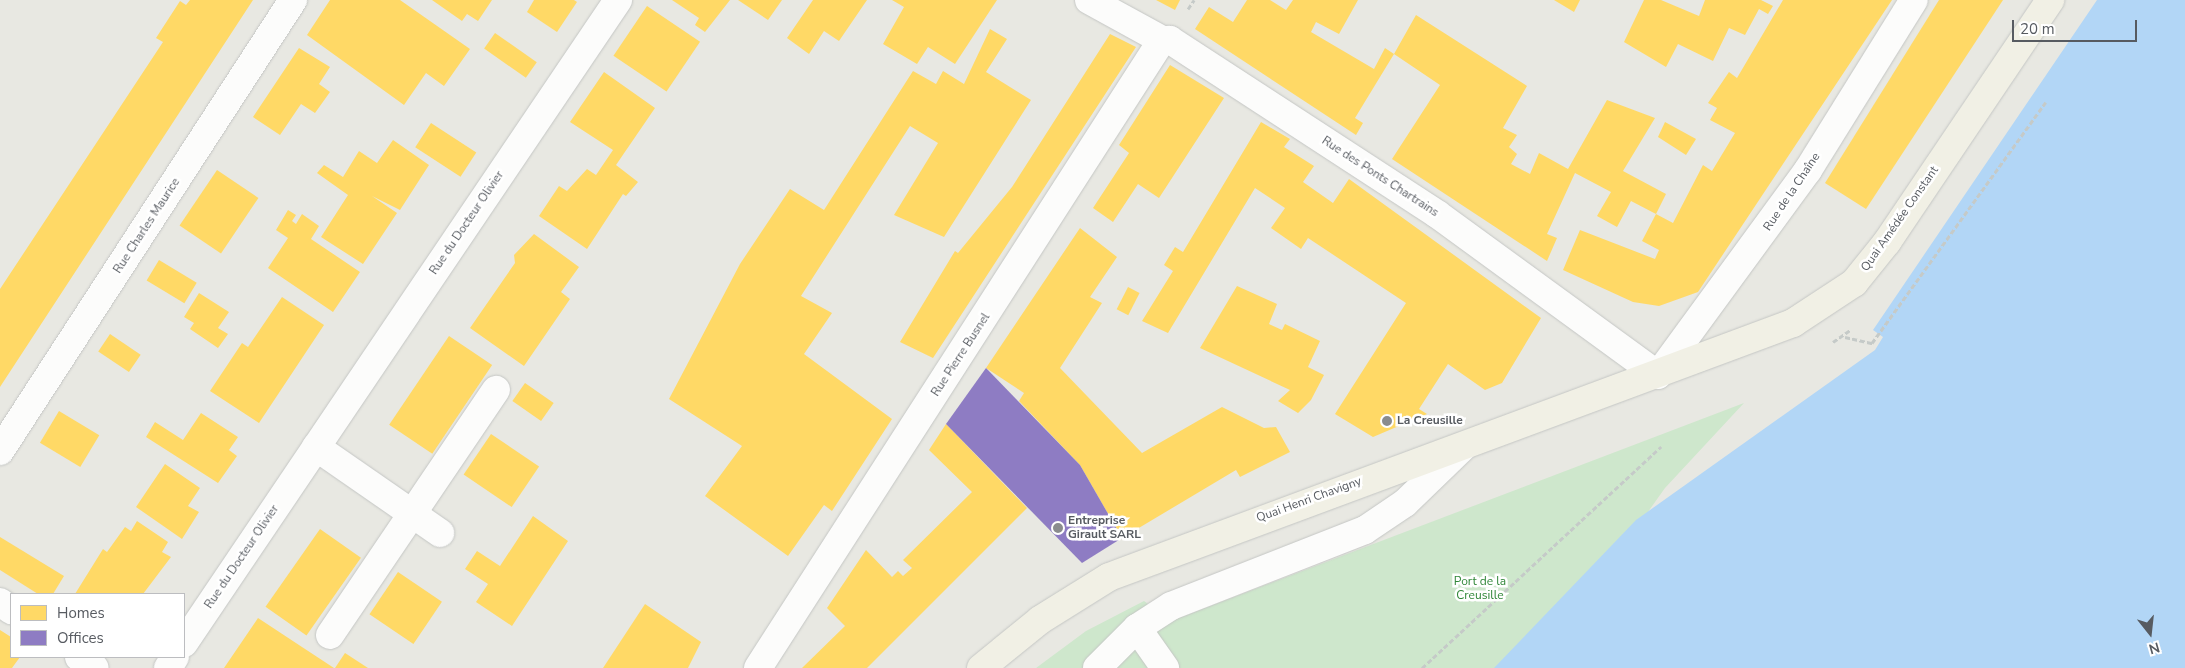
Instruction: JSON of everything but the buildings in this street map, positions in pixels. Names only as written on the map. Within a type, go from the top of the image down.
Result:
[{"type":"main road","name":"Quai Amédée Constant","points":[[1658,375],[1793,323],[1854,283],[1887,242],[2050,0]]},
{"type":"main road","name":"Quai Henri Chavigny","points":[[981,668],[1040,620],[1109,577],[1466,444],[1658,375]]},
{"type":"street","name":"Rue Charles Maurice","points":[[0,451],[293,0]]},
{"type":"street","name":"Rue du Docteur Olivier","points":[[185,642],[618,0]]},
{"type":"street","name":"Rue des Ponts Chartrains","points":[[1089,0],[1162,40],[1170,40],[1437,214],[1658,375]]},
{"type":"street","name":"Rue de la Chaîne","points":[[1658,375],[1808,170],[1914,0]]},
{"type":"street","name":"Rue Pierre Busnel","points":[[758,668],[1162,40]]},
{"type":"street","points":[[330,635],[496,390]]},
{"type":"street","points":[[1097,668],[1136,628],[1171,606],[1365,530],[1405,503],[1466,444]]},
{"type":"street","points":[[316,446],[440,533]]},
{"type":"street","points":[[1136,628],[1165,668]]},
{"type":"street","points":[[80,658],[95,668]]},
{"type":"path","points":[[1845,338],[1872,343],[2046,102]]},
{"type":"path","points":[[1422,668],[1661,447]]},
{"type":"green space","name":"Port de la Creusille","points":[[1744,403],[1665,488],[1613,561],[1516,668],[1036,668],[1086,631],[1144,601],[1171,621]]},
{"type":"water","points":[[2097,0],[2185,0],[2185,668],[1494,668],[1636,520],[1875,350],[1883,337],[1873,330]]},
{"type":"place","name":"La Creusille","points":[[1387,421]]},
{"type":"place","name":"Entreprise Girault SARL","points":[[1058,528]]}]
